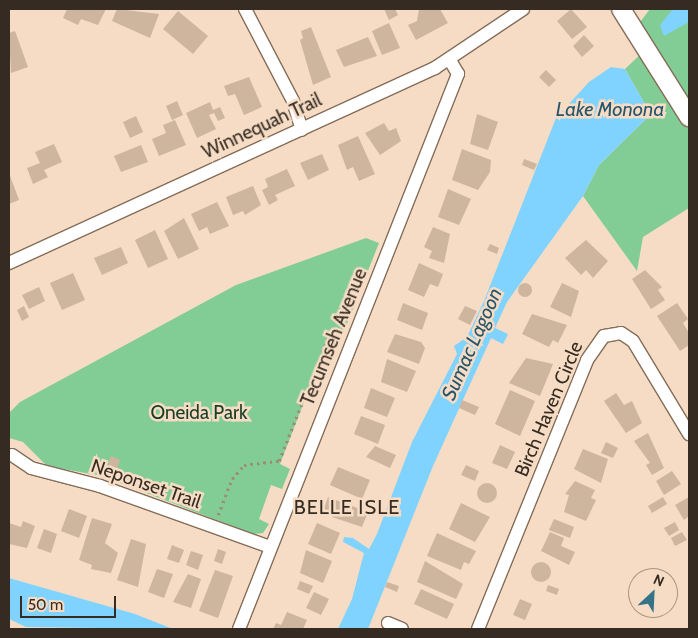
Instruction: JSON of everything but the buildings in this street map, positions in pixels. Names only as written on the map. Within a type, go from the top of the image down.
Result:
[{"type":"street","points":[[245,9],[280,74],[302,130]]},
{"type":"street","name":"Winnequah Trail","points":[[9,263],[302,130],[450,60],[523,9]]},
{"type":"street","points":[[620,9],[689,117]]},
{"type":"street","name":"Tecumseh Avenue","points":[[239,629],[458,74],[450,60]]},
{"type":"street","name":"Birch Haven Circle","points":[[478,629],[587,360],[604,336],[620,333],[633,341],[689,434]]},
{"type":"street","name":"Neponset Trail","points":[[12,455],[31,468],[100,486],[270,547]]},
{"type":"street","points":[[388,623],[402,629]]},
{"type":"path","points":[[213,526],[238,471],[257,460],[279,462],[328,337],[338,342]]},
{"type":"green space","points":[[650,9],[689,9],[689,208],[643,237],[637,271],[583,196],[599,165],[647,118],[647,108],[625,69],[646,49],[634,30]]},
{"type":"green space","name":"Oneida Park","points":[[366,238],[379,243],[339,344],[328,340],[280,464],[290,469],[282,489],[271,485],[259,519],[269,524],[263,533],[253,534],[102,476],[47,466],[23,442],[9,438],[9,413],[20,402],[236,285]]},
{"type":"water","points":[[673,9],[689,9],[689,22],[664,36],[660,25]]},
{"type":"water","name":"Lake Monona","points":[[611,67],[625,69],[647,108],[647,118],[599,165],[583,196],[507,302],[495,328],[508,334],[503,344],[491,338],[433,466],[368,629],[338,629],[352,599],[364,553],[343,542],[344,537],[353,538],[369,549],[377,534],[412,442],[457,354],[454,346],[467,337],[484,301],[556,118],[589,82]]},
{"type":"water","points":[[9,578],[135,614],[173,629],[26,627],[9,619]]},
{"type":"district","name":"BELLE ISLE","points":[[347,507]]},
{"type":"water label","name":"Sumac Lagoon","points":[[472,344]]}]
